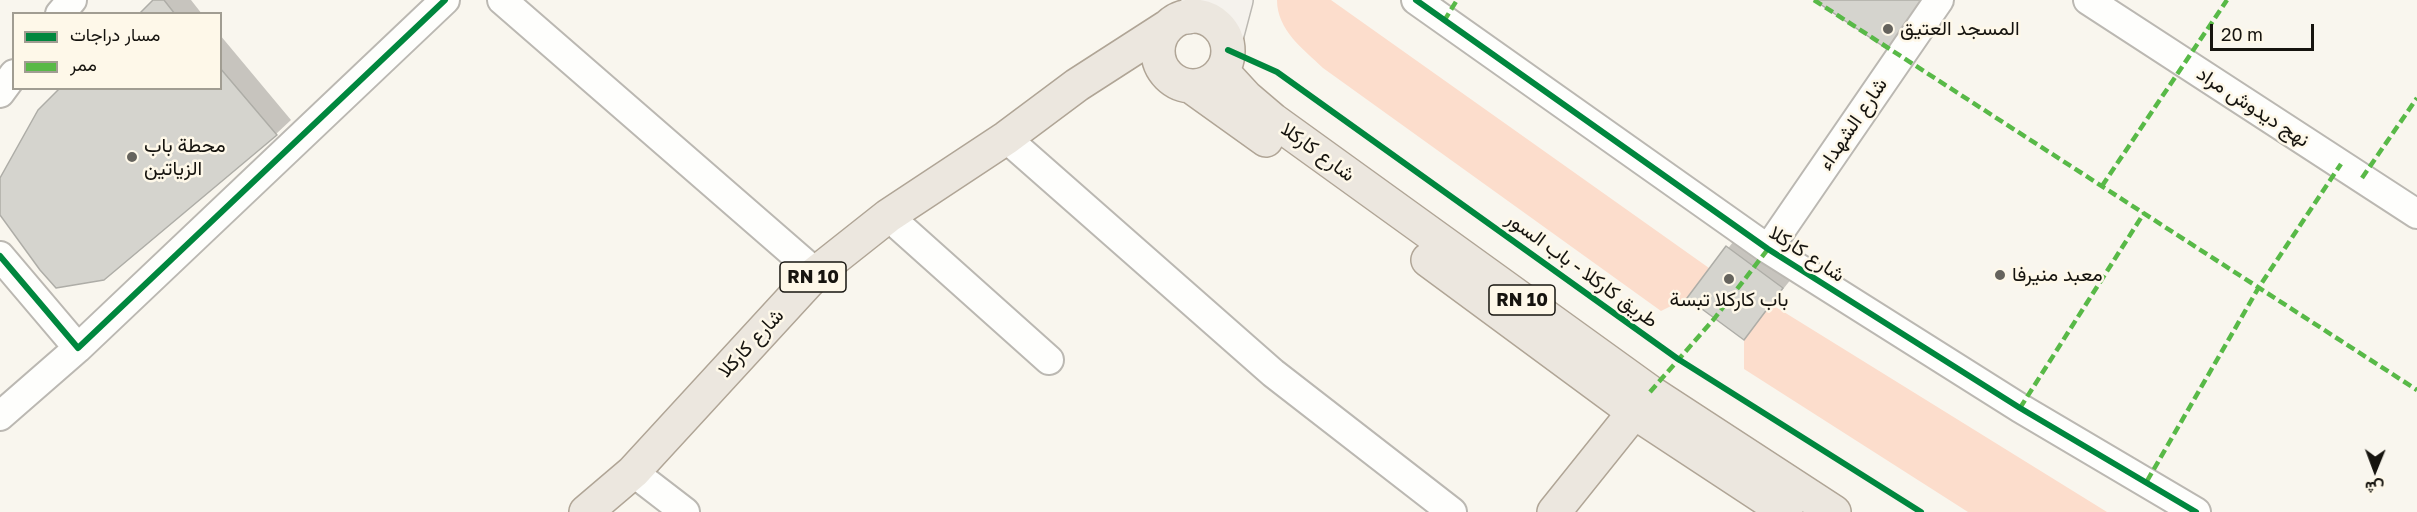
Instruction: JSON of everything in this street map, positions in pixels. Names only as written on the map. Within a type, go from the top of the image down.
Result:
[{"type":"main road","points":[[1226,38],[1236,0]]},
{"type":"main road","name":"شارع كاركلا","points":[[586,512],[633,472],[816,273],[888,216],[1006,138],[1077,85],[1187,15]]},
{"type":"main road","points":[[1077,85],[1118,77],[1160,80],[1187,86],[1214,80],[1227,61],[1226,38],[1220,28],[1211,21],[1187,15],[1161,37],[1158,48],[1163,70],[1187,86]]},
{"type":"main road","name":"شارع كاركلا","points":[[1222,71],[1246,97],[1273,120],[1786,512]]},
{"type":"main road","name":"شارع كاركلا","points":[[1187,86],[1642,402],[1834,512]]},
{"type":"main road","points":[[1554,512],[1642,402]]},
{"type":"street","points":[[62,12],[72,0]]},
{"type":"street","points":[[0,416],[78,348],[445,0]]},
{"type":"street","points":[[502,0],[816,273]]},
{"type":"street","name":"شارع كاركلا","points":[[1416,0],[1768,249],[2020,408],[2196,512]]},
{"type":"street","name":"شارع الشهداء","points":[[1768,249],[1939,0]]},
{"type":"street","name":"نهج ديدوش مراد","points":[[2088,0],[2417,214]]},
{"type":"street","points":[[1006,138],[1274,373],[1452,512]]},
{"type":"street","points":[[888,216],[1049,360]]},
{"type":"street","points":[[0,256],[78,348]]},
{"type":"street","points":[[633,472],[685,512]]},
{"type":"shaded area","points":[[1277,0],[1331,0],[1709,268],[1687,298],[1661,311],[1323,68],[1286,30],[1278,11]]},
{"type":"shaded area","points":[[1771,304],[2107,512],[1968,512],[1744,369],[1744,340]]},
{"type":"building","points":[[153,0],[164,0],[173,12],[141,12]]},
{"type":"building","name":"المسجد العتيق","points":[[1814,0],[1939,0],[1899,57]]},
{"type":"building","name":"محطة باب الزياتين","points":[[222,70],[277,135],[104,280],[56,288],[0,215],[0,178],[38,110],[58,90],[222,90]]},
{"type":"building","points":[[1726,246],[1783,288],[1744,340],[1687,298]]},
{"type":"marked path","points":[[1444,21],[1457,0]]},
{"type":"marked path","points":[[1814,0],[2417,390]]},
{"type":"marked path","points":[[2102,186],[2227,0]]},
{"type":"marked path","points":[[2362,178],[2417,98]]},
{"type":"marked path","points":[[2147,481],[2259,287],[2341,164]]},
{"type":"marked path","points":[[2020,408],[2144,213]]},
{"type":"marked path","points":[[1650,392],[1714,319],[1768,249]]},
{"type":"cycle path","points":[[0,256],[78,348],[445,0]]},
{"type":"cycle path","points":[[1416,0],[1768,249],[2020,408],[2196,512]]},
{"type":"cycle path","name":"طريق كاركلا - باب السور","points":[[1228,50],[1277,72],[1678,359],[1921,512]]},
{"type":"place","name":"المسجد العتيق","points":[[1888,29]]},
{"type":"place","name":"محطة باب الزياتين","points":[[132,157]]},
{"type":"place","name":"معبد منيرفا","points":[[2000,275]]},
{"type":"place","name":"باب كاركلا تبسة","points":[[1729,279]]}]
